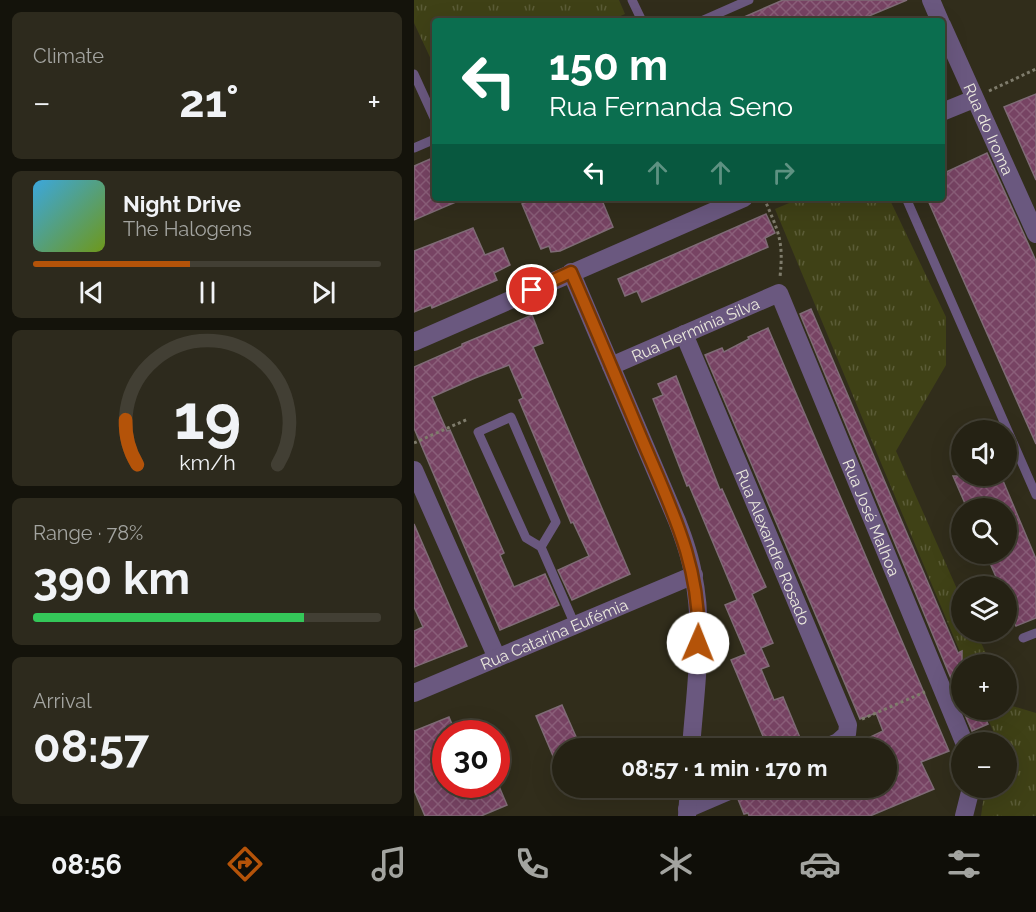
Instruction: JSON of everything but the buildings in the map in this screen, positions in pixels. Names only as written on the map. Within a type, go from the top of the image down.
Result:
[{"type":"street","name":"Rua do Iroma","points":[[931,0],[939,18]]},
{"type":"street","name":"Rua do Iroma","points":[[945,32],[1036,234]]},
{"type":"street","points":[[945,111],[974,99]]},
{"type":"street","points":[[414,342],[732,201]]},
{"type":"street","points":[[571,272],[687,546],[694,575],[699,623],[692,738]]},
{"type":"street","name":"Rua Hermínia Silva","points":[[611,366],[779,293]]},
{"type":"street","name":"Rua José Malhoa","points":[[779,293],[960,732]]},
{"type":"street","name":"Rua Alexandre Rosado","points":[[684,334],[848,725]]},
{"type":"street","points":[[414,470],[497,658]]},
{"type":"street","name":"Rua Catarina Eufémia","points":[[414,693],[694,575]]},
{"type":"street","points":[[842,738],[847,734],[848,725]]},
{"type":"street","points":[[687,812],[716,798]]},
{"type":"street","points":[[964,816],[968,798]]},
{"type":"lane","points":[[632,0],[641,18]]},
{"type":"lane","points":[[708,18],[749,0]]},
{"type":"lane","points":[[414,74],[432,113]]},
{"type":"lane","points":[[414,148],[432,140]]},
{"type":"lane","points":[[907,201],[1036,495]]},
{"type":"lane","points":[[541,547],[556,522],[510,417],[478,432],[525,538],[541,547],[575,625]]},
{"type":"lane","points":[[1023,638],[1036,633]]},
{"type":"path","points":[[974,99],[1036,69]]},
{"type":"path","points":[[765,201],[780,236],[783,252],[779,293]]},
{"type":"path","points":[[414,443],[468,419]]},
{"type":"path","points":[[848,725],[941,686]]},
{"type":"green space","points":[[414,0],[619,0],[625,14],[616,18],[432,18],[432,62],[414,23]]},
{"type":"green space","points":[[794,201],[890,201],[946,317],[946,365],[896,451],[951,576],[951,630],[775,209]]},
{"type":"green space","points":[[956,642],[981,642],[986,654],[961,654]]},
{"type":"green space","points":[[1017,707],[1036,713],[1036,816],[981,816],[984,798],[1017,798],[1017,732],[994,732],[988,720],[1017,720]]},
{"type":"route","points":[[532,290],[571,272],[687,546],[697,597],[698,643]]}]
